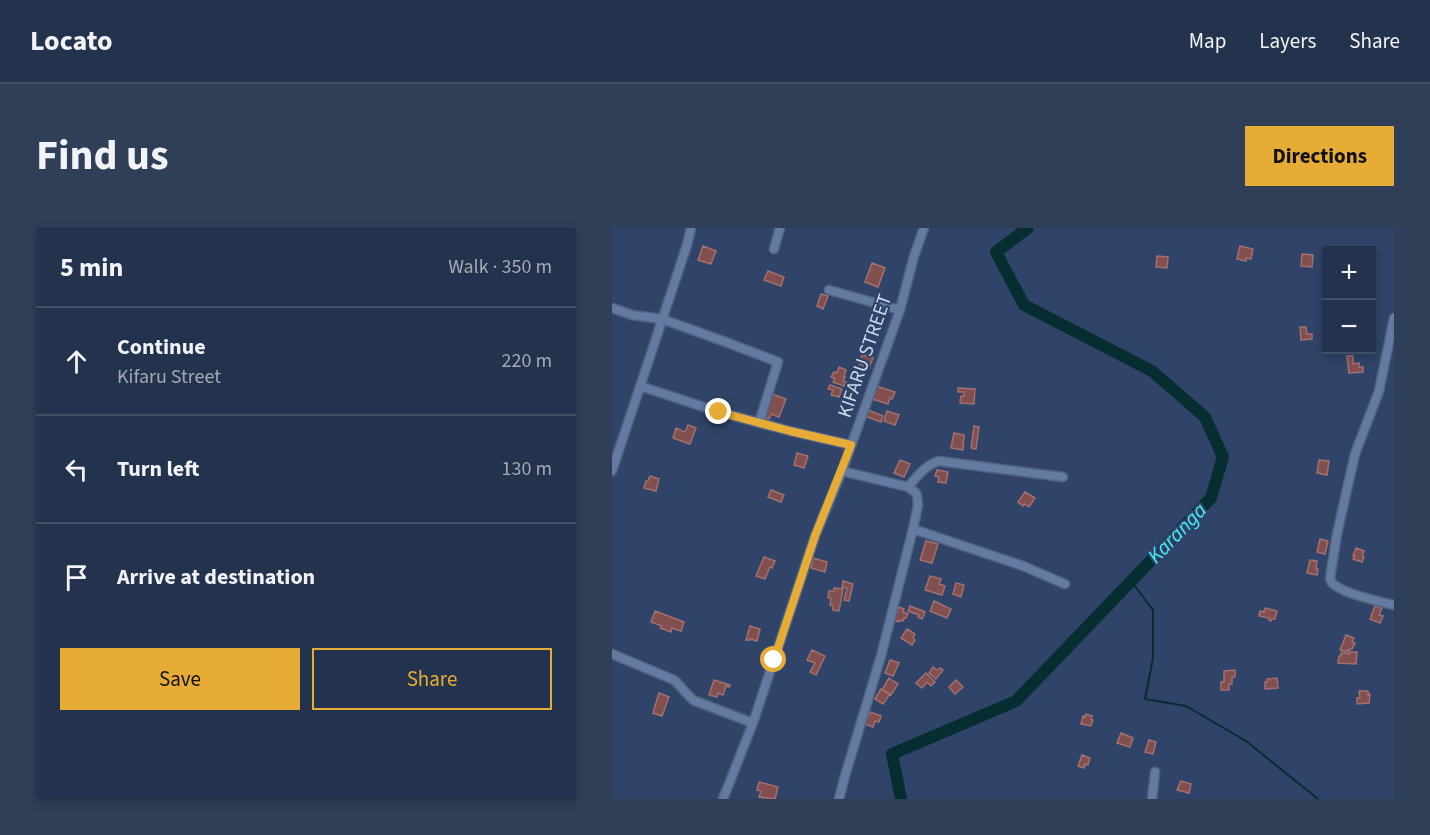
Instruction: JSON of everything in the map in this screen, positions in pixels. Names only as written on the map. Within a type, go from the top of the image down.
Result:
[{"type":"street","points":[[612,471],[692,228]]},
{"type":"street","points":[[774,249],[780,228]]},
{"type":"street","name":"KIFARU STREET","points":[[723,799],[753,723],[815,536],[842,471],[900,310],[924,228]]},
{"type":"street","points":[[829,290],[900,310]]},
{"type":"street","points":[[612,308],[632,315],[662,319],[778,362],[759,423]]},
{"type":"street","points":[[1394,318],[1379,391],[1355,454],[1337,534],[1330,578],[1336,587],[1345,591],[1394,605]]},
{"type":"street","points":[[640,386],[719,412],[851,445]]},
{"type":"street","points":[[908,487],[926,467],[939,461],[1063,477]]},
{"type":"street","points":[[839,799],[881,656],[918,505],[917,496],[908,487],[842,471]]},
{"type":"street","points":[[913,529],[1023,566],[1065,584]]},
{"type":"street","points":[[612,654],[674,680],[688,697],[695,701],[753,723]]},
{"type":"street","points":[[1152,799],[1155,772]]},
{"type":"building","points":[[703,246],[716,251],[711,264],[698,260]]},
{"type":"building","points":[[1240,246],[1253,249],[1251,259],[1246,258],[1246,261],[1237,259]]},
{"type":"building","points":[[1302,254],[1313,255],[1312,267],[1301,266]]},
{"type":"building","points":[[1157,256],[1168,257],[1167,268],[1156,267]]},
{"type":"building","points":[[872,263],[885,268],[878,287],[865,282]]},
{"type":"building","points":[[768,271],[784,277],[781,286],[764,280]]},
{"type":"building","points":[[821,294],[828,296],[823,309],[817,306]]},
{"type":"building","points":[[1300,327],[1306,327],[1307,334],[1312,334],[1312,339],[1301,340]]},
{"type":"building","points":[[862,354],[873,358],[869,368],[859,364]]},
{"type":"building","points":[[1347,356],[1353,356],[1353,364],[1359,363],[1359,367],[1363,367],[1363,372],[1349,373]]},
{"type":"building","points":[[839,367],[846,370],[844,386],[833,382],[835,379],[831,377],[834,372],[837,373]]},
{"type":"building","points":[[830,385],[842,389],[839,397],[831,395],[833,390],[828,389]]},
{"type":"building","points":[[876,386],[895,392],[888,404],[872,399]]},
{"type":"building","points":[[958,388],[975,389],[974,404],[960,403],[964,392],[958,392]]},
{"type":"building","points":[[772,394],[786,399],[779,417],[771,414],[769,419],[763,417]]},
{"type":"building","points":[[868,410],[883,416],[881,422],[865,416]]},
{"type":"building","points":[[887,411],[899,415],[895,425],[884,421]]},
{"type":"building","points":[[688,425],[696,428],[690,444],[673,438],[676,428],[685,432]]},
{"type":"building","points":[[974,426],[979,427],[976,449],[971,448]]},
{"type":"building","points":[[954,433],[964,435],[963,450],[951,448]]},
{"type":"building","points":[[797,453],[808,456],[804,468],[794,465]]},
{"type":"building","points":[[900,460],[910,464],[904,477],[894,473]]},
{"type":"building","points":[[1319,460],[1329,461],[1327,475],[1317,473]]},
{"type":"building","points":[[937,470],[948,472],[946,483],[938,482],[939,477],[935,476]]},
{"type":"building","points":[[650,476],[659,479],[656,491],[644,488]]},
{"type":"building","points":[[771,490],[784,495],[781,502],[768,497]]},
{"type":"building","points":[[1025,492],[1035,498],[1029,507],[1018,502]]},
{"type":"building","points":[[1320,539],[1328,541],[1325,554],[1317,552]]},
{"type":"building","points":[[926,541],[938,544],[932,563],[920,560]]},
{"type":"building","points":[[1356,548],[1364,551],[1362,562],[1353,559]]},
{"type":"building","points":[[764,557],[775,561],[765,579],[756,576]]},
{"type":"building","points":[[813,558],[827,562],[825,572],[811,568]]},
{"type":"building","points":[[1310,560],[1317,561],[1317,575],[1307,573]]},
{"type":"building","points":[[930,576],[941,579],[939,584],[945,586],[942,595],[925,590]]},
{"type":"building","points":[[843,581],[853,584],[849,601],[844,600],[847,588],[842,587]]},
{"type":"building","points":[[956,583],[964,585],[961,597],[953,594]]},
{"type":"building","points":[[834,588],[843,589],[839,611],[833,610],[833,606],[830,605],[831,598],[828,598],[829,591],[834,591]]},
{"type":"building","points":[[934,601],[951,609],[947,618],[930,611]]},
{"type":"building","points":[[910,606],[925,612],[922,619],[918,617],[919,615],[908,611]]},
{"type":"building","points":[[1375,606],[1382,608],[1379,615],[1383,616],[1380,623],[1370,619]]},
{"type":"building","points":[[899,607],[908,614],[903,621],[899,622],[894,620]]},
{"type":"building","points":[[1265,608],[1277,611],[1275,619],[1271,621],[1269,618],[1259,616],[1260,611],[1264,612]]},
{"type":"building","points":[[655,611],[684,622],[681,631],[672,628],[671,632],[651,622]]},
{"type":"building","points":[[750,626],[760,629],[757,641],[746,640]]},
{"type":"building","points":[[907,629],[915,634],[912,645],[901,638]]},
{"type":"building","points":[[1346,635],[1354,638],[1352,642],[1355,643],[1352,649],[1346,652],[1340,650]]},
{"type":"building","points":[[812,650],[825,656],[816,675],[810,672],[815,663],[807,660]]},
{"type":"building","points":[[1349,652],[1357,652],[1356,664],[1338,663],[1341,653],[1349,654]]},
{"type":"building","points":[[890,660],[899,663],[893,676],[885,673]]},
{"type":"building","points":[[933,667],[943,670],[936,679],[929,673]]},
{"type":"building","points":[[1235,670],[1235,677],[1232,677],[1229,690],[1221,690],[1224,671]]},
{"type":"building","points":[[926,673],[935,682],[931,686],[927,682],[922,688],[916,683]]},
{"type":"building","points":[[889,678],[898,684],[891,695],[882,690]]},
{"type":"building","points":[[1277,678],[1278,688],[1265,689],[1267,679]]},
{"type":"building","points":[[714,680],[730,685],[726,686],[723,695],[718,693],[717,697],[709,695]]},
{"type":"building","points":[[956,680],[963,687],[955,694],[949,687]]},
{"type":"building","points":[[881,689],[890,694],[883,704],[875,699]]},
{"type":"building","points":[[1359,691],[1368,691],[1369,703],[1357,704],[1357,698],[1360,698]]},
{"type":"building","points":[[659,693],[669,697],[662,716],[653,713]]},
{"type":"building","points":[[870,712],[881,716],[879,722],[875,721],[873,727],[865,724]]},
{"type":"building","points":[[1086,714],[1092,716],[1091,726],[1081,724]]},
{"type":"building","points":[[1121,733],[1133,738],[1130,747],[1117,743]]},
{"type":"building","points":[[1149,740],[1156,742],[1153,754],[1145,752]]},
{"type":"building","points":[[1082,755],[1090,758],[1088,765],[1085,764],[1084,768],[1078,766]]},
{"type":"building","points":[[1181,781],[1191,784],[1189,793],[1177,790]]},
{"type":"building","points":[[759,782],[778,787],[775,799],[759,797],[761,791],[757,790]]},
{"type":"waterway","name":"Karanga","points":[[901,799],[892,754],[1016,701],[1211,498],[1223,457],[1205,417],[1152,371],[1024,305],[996,252],[1028,228]]},
{"type":"waterway","points":[[1131,581],[1153,610],[1153,658],[1145,699],[1186,706],[1246,741],[1318,799]]},
{"type":"route","points":[[719,412],[851,445],[815,536],[774,660]]}]
